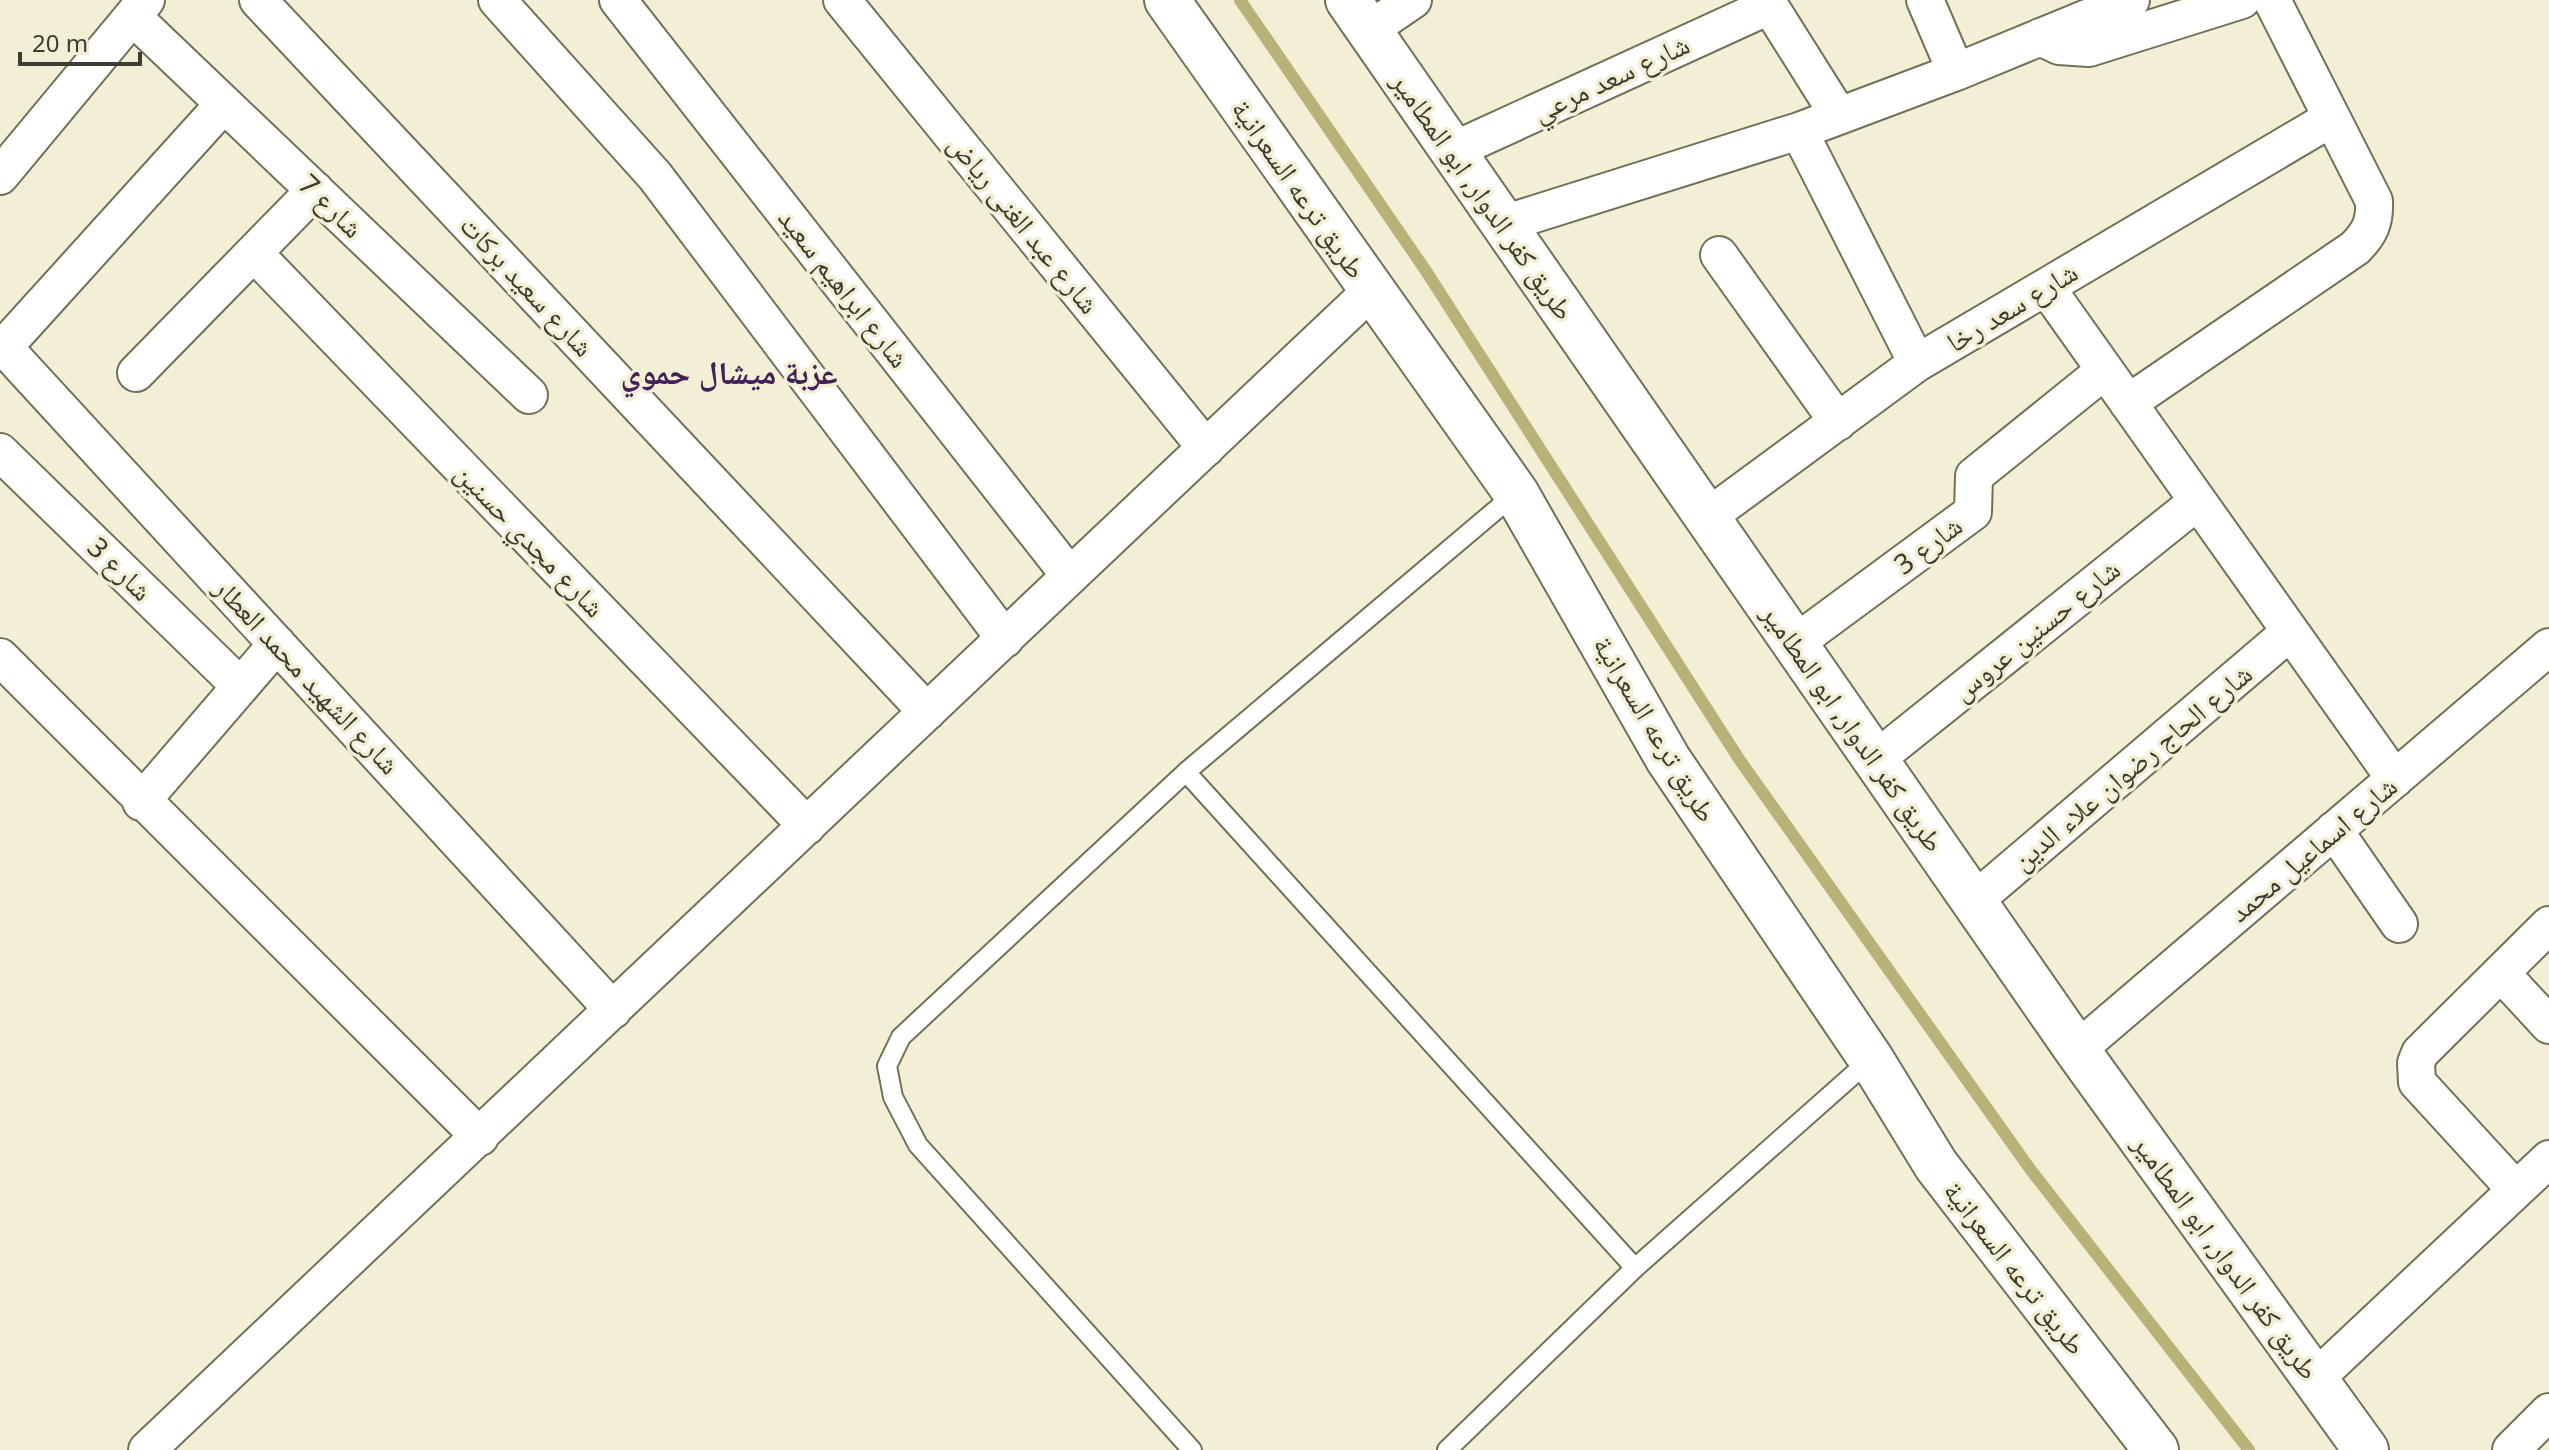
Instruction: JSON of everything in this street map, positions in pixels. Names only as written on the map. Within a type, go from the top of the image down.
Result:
[{"type":"main road","name":"طريق ترعه السعرانية","points":[[1167,0],[1516,493],[1668,759],[1871,1059],[1936,1165],[2156,1450]]},
{"type":"main road","name":"طريق كفر الدوار, ابو المطامير","points":[[1359,15],[2077,1050],[2359,1447]]},
{"type":"street","name":"شارع سعيد بركات","points":[[258,0],[927,712]]},
{"type":"street","points":[[497,0],[655,176],[1005,639]]},
{"type":"street","name":"شارع ابراهيم سعيد","points":[[618,0],[1070,576]]},
{"type":"street","name":"شارع عبد الغنى رياض","points":[[842,0],[1206,448]]},
{"type":"street","points":[[1359,15],[1413,0]]},
{"type":"street","points":[[1925,0],[1956,72]]},
{"type":"street","points":[[1503,224],[1799,131],[1956,72],[2131,0]]},
{"type":"street","points":[[2040,37],[2059,46],[2089,48],[2242,0]]},
{"type":"street","points":[[2128,403],[2355,248],[2368,235],[2375,220],[2374,201],[2272,0]]},
{"type":"street","points":[[1768,3],[1839,116]]},
{"type":"street","name":"شارع سعد مرعي","points":[[1452,151],[1768,3]]},
{"type":"street","points":[[0,176],[140,8]]},
{"type":"street","name":"شارع 7","points":[[140,8],[224,104],[529,395]]},
{"type":"street","points":[[2,345],[224,104]]},
{"type":"street","name":"شارع سعد رخا","points":[[1706,518],[1917,363],[2332,118]]},
{"type":"street","points":[[1799,131],[1917,363]]},
{"type":"street","points":[[136,373],[315,190]]},
{"type":"street","name":"شارع مجدي حسنين","points":[[254,253],[807,826]]},
{"type":"street","points":[[1719,255],[1838,422]]},
{"type":"street","points":[[2046,287],[2395,779]]},
{"type":"street","points":[[147,1450],[1371,291]]},
{"type":"street","name":"شارع الشهيد محمد العطار","points":[[2,345],[613,1010]]},
{"type":"street","name":"شارع 3","points":[[1794,644],[1973,512],[1974,476],[2104,371]]},
{"type":"street","name":"شارع 3","points":[[0,452],[240,686]]},
{"type":"street","name":"شارع حسنين عروس","points":[[1875,760],[2198,501]]},
{"type":"street","name":"شارع الحاج رضوان علاء الدين","points":[[1974,901],[2290,632]]},
{"type":"street","points":[[141,802],[277,644]]},
{"type":"street","name":"شارع اسماعيل محمد","points":[[2077,1050],[2549,647]]},
{"type":"street","points":[[0,657],[141,802],[480,1137]]},
{"type":"street","points":[[2334,830],[2399,924]]},
{"type":"street","points":[[2314,1380],[2539,1173],[2417,1082],[2416,1075],[2420,1053],[2549,925]]},
{"type":"street","points":[[2501,973],[2549,1025]]},
{"type":"street","points":[[2511,1450],[2549,1412]]},
{"type":"lane","points":[[1192,1450],[918,1145],[893,1097],[887,1066],[901,1037],[1186,772],[1516,493]]},
{"type":"lane","points":[[1186,772],[1635,1268]]},
{"type":"lane","points":[[1447,1450],[1635,1268],[1871,1059]]},
{"type":"waterway","points":[[1240,0],[1426,271],[1739,759],[2030,1169],[2249,1450]]},
{"type":"district","name":"عزبة ميشال حموي","points":[[729,373]]}]
